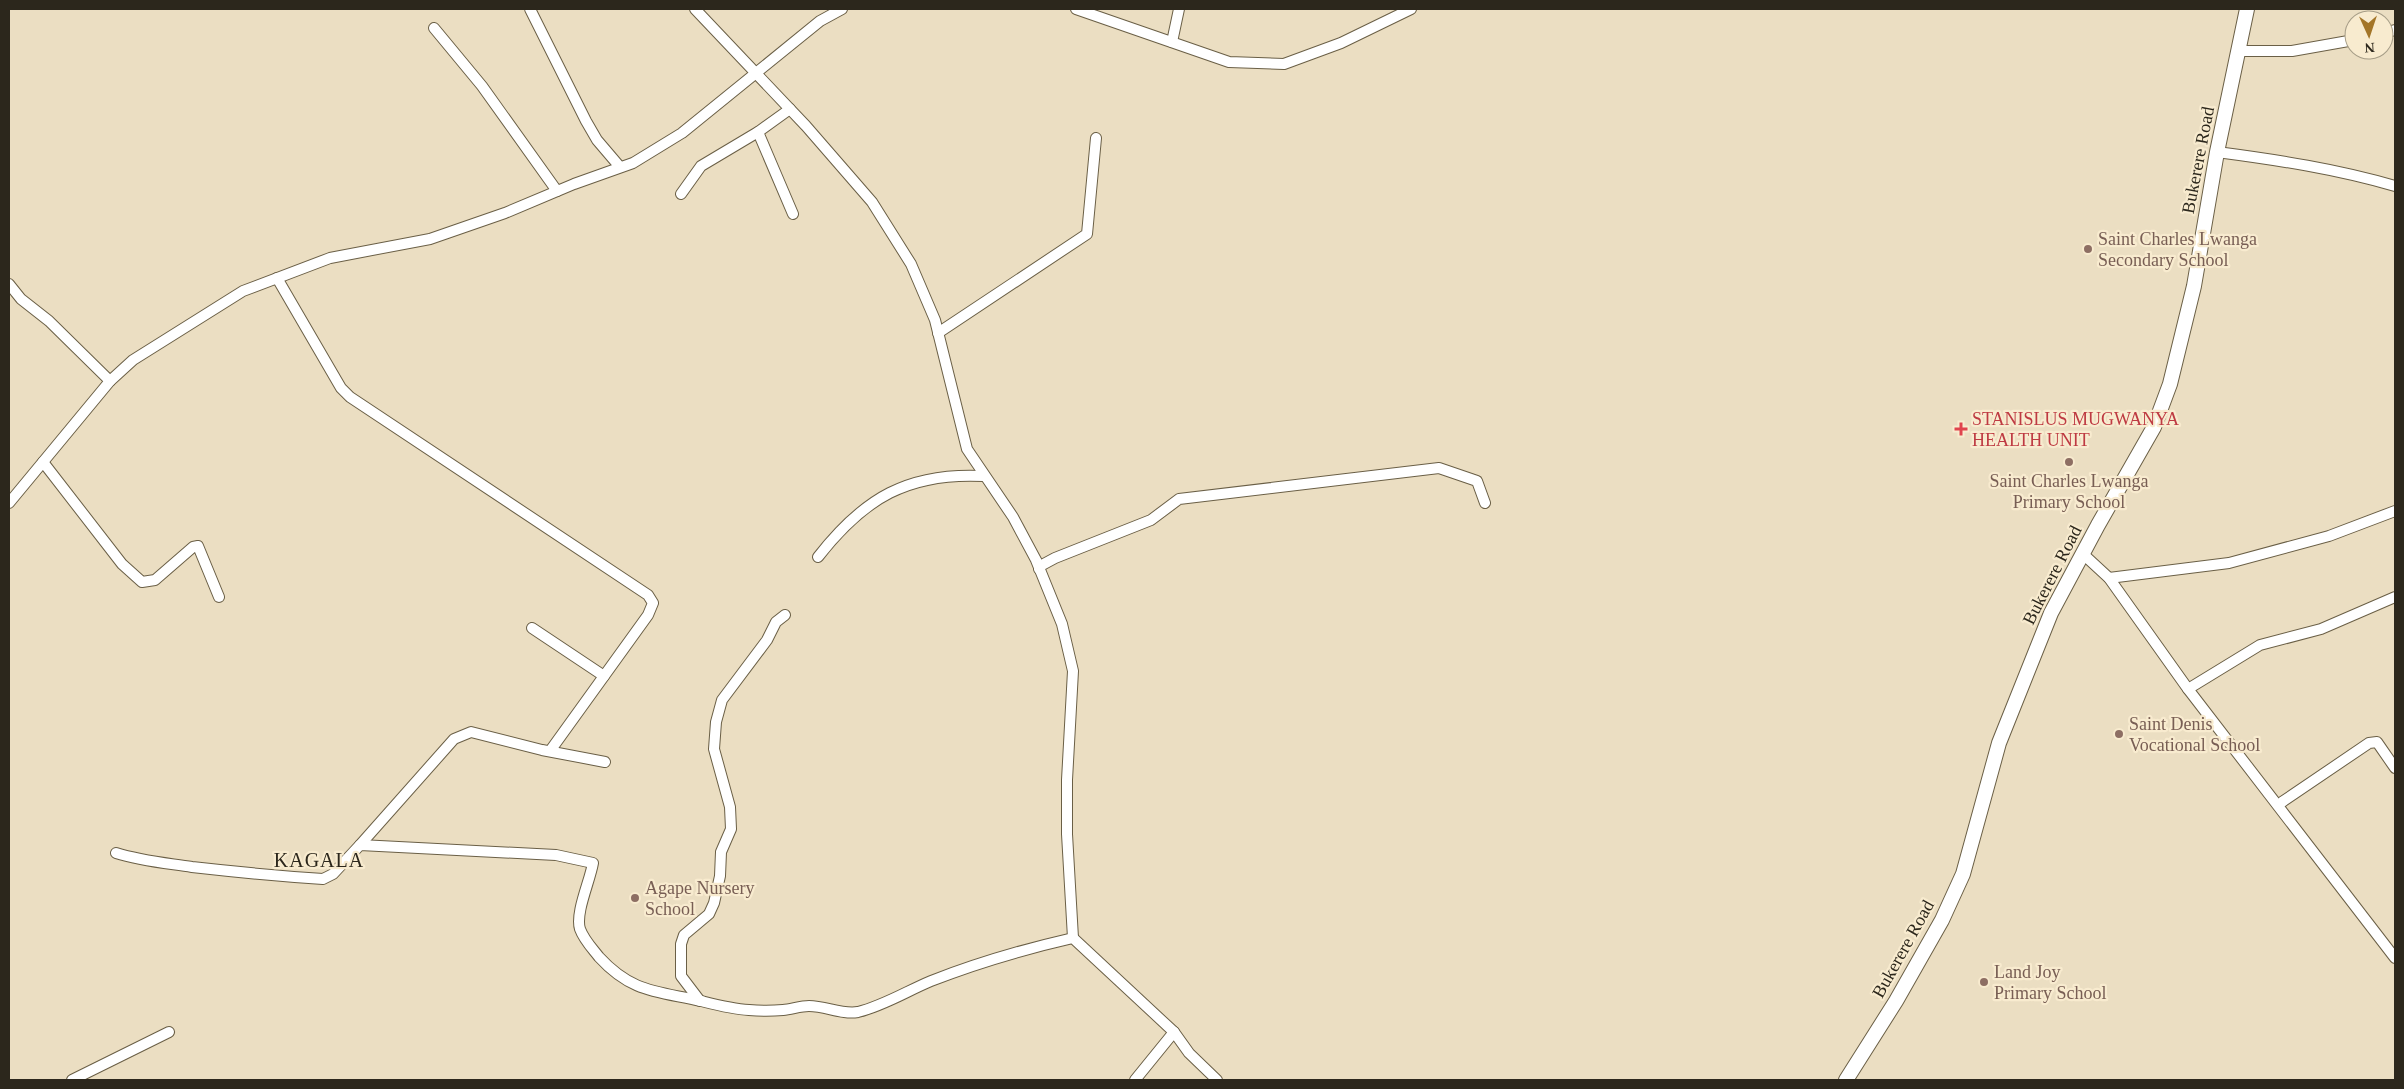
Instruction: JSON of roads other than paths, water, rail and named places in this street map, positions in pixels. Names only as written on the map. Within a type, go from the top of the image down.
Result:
[{"type":"street","points":[[530,9],[597,140],[620,167]]},
{"type":"street","points":[[695,9],[757,73],[872,202],[911,264],[923,288],[938,333],[966,449],[1013,517],[1039,569],[1062,624],[1073,671],[1067,825],[1073,938],[1174,1032],[1189,1053],[1217,1080]]},
{"type":"street","points":[[9,503],[110,381],[133,360],[243,291],[330,258],[430,239],[505,213],[633,162],[682,132],[820,20],[842,9]]},
{"type":"street","points":[[1076,9],[1229,62],[1284,64],[1341,43],[1411,9]]},
{"type":"street","points":[[1172,42],[1179,9]]},
{"type":"street","name":"Bukerere Road","points":[[1846,1080],[1906,985],[1942,920],[1963,874],[2000,743],[2052,614],[2083,554],[2154,427],[2170,384],[2194,286],[2217,152],[2247,9]]},
{"type":"street","points":[[434,28],[482,86],[557,191]]},
{"type":"street","points":[[2238,51],[2292,51],[2344,42]]},
{"type":"street","points":[[681,194],[701,166],[758,132],[790,109]]},
{"type":"street","points":[[758,132],[793,214]]},
{"type":"street","points":[[938,333],[1087,234],[1096,138]]},
{"type":"street","points":[[2217,152],[2316,166],[2354,174],[2395,186]]},
{"type":"street","points":[[277,278],[341,388],[350,397],[648,595],[653,603],[648,615],[550,751]]},
{"type":"street","points":[[9,284],[22,299],[49,320],[110,381]]},
{"type":"street","points":[[43,462],[122,564],[142,582],[155,580],[193,547],[198,546],[219,597]]},
{"type":"street","points":[[1039,569],[1042,565],[1055,558],[1151,520],[1179,499],[1439,468],[1478,482],[1485,503]]},
{"type":"street","points":[[818,557],[854,515],[880,497],[936,477],[984,476]]},
{"type":"street","points":[[2109,578],[2238,561],[2329,536],[2395,510]]},
{"type":"street","points":[[2083,554],[2109,578],[2188,689],[2395,958]]},
{"type":"street","points":[[2188,689],[2260,645],[2321,629],[2395,597]]},
{"type":"street","points":[[700,1001],[681,976],[681,944],[684,935],[709,914],[714,903],[720,876],[721,852],[731,829],[730,807],[714,749],[716,722],[722,700],[767,640],[776,622],[785,615]]},
{"type":"street","points":[[532,628],[604,676]]},
{"type":"street","points":[[116,853],[135,859],[171,864],[243,873],[323,879],[333,874],[454,739],[464,734],[471,732],[605,762]]},
{"type":"street","points":[[2282,802],[2369,742],[2377,742],[2395,768]]},
{"type":"street","points":[[360,845],[556,855],[592,863],[590,880],[579,911],[579,928],[588,944],[610,969],[632,985],[654,992],[750,1010],[783,1010],[807,1006],[822,1007],[840,1012],[857,1012],[932,981],[1021,951],[1073,938]]},
{"type":"street","points":[[72,1080],[169,1032]]},
{"type":"street","points":[[1136,1080],[1174,1032]]},
{"type":"place","name":"Saint Charles Lwanga Secondary School","points":[[2088,249]]},
{"type":"place","name":"STANISLUS MUGWANYA HEALTH UNIT","points":[[1961,429]]},
{"type":"place","name":"Saint Charles Lwanga Primary School","points":[[2069,462]]},
{"type":"place","name":"Saint Denis Vocational School","points":[[2119,734]]},
{"type":"place","name":"Agape Nursery School","points":[[635,898]]},
{"type":"place","name":"Land Joy Primary School","points":[[1984,982]]},
{"type":"district","name":"KAGALA","points":[[319,860]]}]
